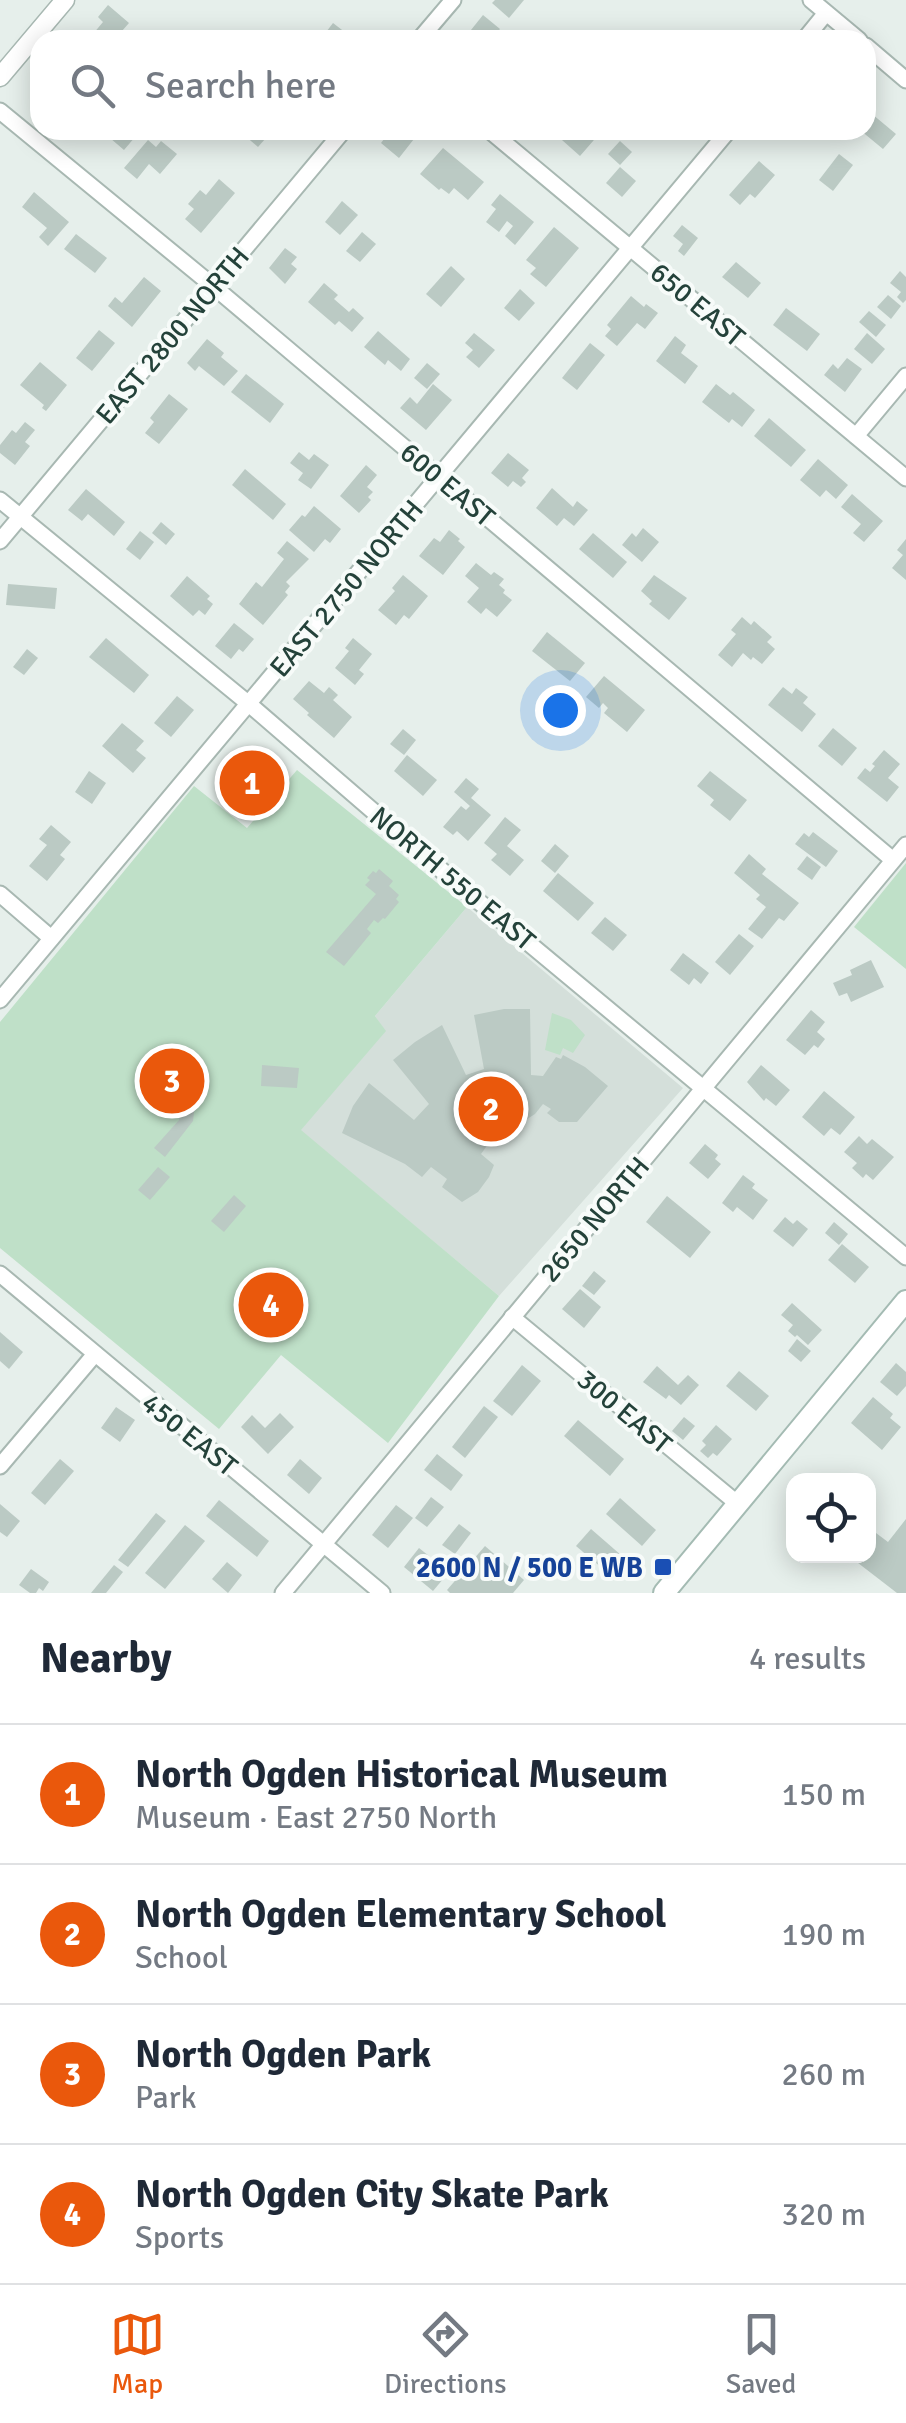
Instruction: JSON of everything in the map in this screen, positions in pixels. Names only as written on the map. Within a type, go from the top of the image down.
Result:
[{"type":"main road","points":[[664,1593],[906,1301]]},
{"type":"street","points":[[40,30],[66,0]]},
{"type":"street","points":[[428,30],[453,0]]},
{"type":"street","points":[[811,0],[847,30]]},
{"type":"street","points":[[812,30],[826,13]]},
{"type":"street","points":[[0,77],[30,42]]},
{"type":"street","points":[[876,54],[906,80]]},
{"type":"street","name":"600 EAST","points":[[0,111],[30,136]]},
{"type":"street","name":"600 EAST","points":[[35,140],[893,860]]},
{"type":"street","name":"EAST 2800 NORTH","points":[[0,541],[336,140]]},
{"type":"street","name":"650 EAST","points":[[502,140],[906,478]]},
{"type":"street","name":"EAST 2750 NORTH","points":[[0,1000],[721,140]]},
{"type":"street","points":[[856,436],[906,376]]},
{"type":"street","name":"NORTH 550 EAST","points":[[0,500],[249,704],[454,881],[906,1257]]},
{"type":"street","name":"2650 NORTH","points":[[283,1593],[906,845]]},
{"type":"street","points":[[0,894],[52,938]]},
{"type":"street","name":"450 EAST","points":[[0,1274],[382,1593]]},
{"type":"street","name":"300 EAST","points":[[512,1317],[738,1504]]},
{"type":"street","points":[[0,1466],[95,1354]]},
{"type":"shaded area","points":[[467,907],[683,1088],[499,1296],[300,1130],[385,1031],[375,1016]]},
{"type":"green space","points":[[297,770],[467,907],[375,1016],[386,1031],[301,1130],[499,1296],[388,1443],[281,1355],[219,1429],[0,1248],[0,1022],[194,786],[247,828]]},
{"type":"green space","points":[[906,863],[906,969],[854,927]]},
{"type":"green space","points":[[552,1013],[571,1020],[585,1035],[573,1053],[563,1048],[560,1055],[545,1050]]},
{"type":"building","points":[[524,0],[509,18],[492,3]]},
{"type":"building","points":[[108,5],[129,23],[123,30],[96,30],[103,22],[98,17]]},
{"type":"building","points":[[483,15],[500,29],[499,30],[471,30]]},
{"type":"building","points":[[876,117],[896,134],[883,149],[872,140],[876,140]]},
{"type":"building","points":[[112,140],[132,140],[124,150]]},
{"type":"building","points":[[148,140],[156,147],[161,141],[177,154],[160,174],[149,164],[137,179],[124,168]]},
{"type":"building","points":[[383,140],[413,140],[399,158],[381,143]]},
{"type":"building","points":[[562,140],[594,140],[580,156]]},
{"type":"building","points":[[620,141],[632,152],[620,165],[608,154]]},
{"type":"building","points":[[443,148],[484,182],[468,200],[454,188],[449,194],[439,190],[420,174]]},
{"type":"building","points":[[839,154],[853,165],[833,191],[819,180]]},
{"type":"building","points":[[759,161],[775,175],[755,198],[750,194],[740,205],[729,195]]},
{"type":"building","points":[[620,167],[636,181],[622,197],[606,183]]},
{"type":"building","points":[[219,179],[235,193],[201,233],[185,219],[194,209],[188,204],[200,190],[206,195]]},
{"type":"building","points":[[34,192],[69,222],[48,246],[39,237],[47,228],[22,207]]},
{"type":"building","points":[[500,194],[534,222],[515,245],[505,236],[513,226],[507,221],[499,232],[486,222],[496,209],[491,205]]},
{"type":"building","points":[[342,201],[358,215],[340,235],[325,222]]},
{"type":"building","points":[[682,225],[698,238],[684,256],[678,251],[683,244],[673,236]]},
{"type":"building","points":[[554,227],[579,248],[546,287],[530,274],[536,268],[526,260]]},
{"type":"building","points":[[362,232],[376,244],[360,262],[346,251]]},
{"type":"building","points":[[76,234],[107,258],[95,273],[64,249]]},
{"type":"building","points":[[285,248],[297,257],[291,264],[297,269],[285,284],[269,268]]},
{"type":"building","points":[[736,262],[761,283],[748,298],[722,277]]},
{"type":"building","points":[[451,266],[465,279],[441,307],[426,294]]},
{"type":"building","points":[[900,271],[906,277],[903,303],[897,297],[901,292],[890,283]]},
{"type":"building","points":[[144,277],[161,291],[132,327],[108,306],[115,297],[122,303]]},
{"type":"building","points":[[324,283],[338,295],[334,299],[364,318],[352,332],[339,321],[335,325],[308,302]]},
{"type":"building","points":[[520,289],[535,303],[519,321],[504,308]]},
{"type":"building","points":[[888,295],[901,306],[891,319],[877,307]]},
{"type":"building","points":[[631,296],[658,313],[645,329],[637,323],[617,346],[605,336],[611,329],[607,325]]},
{"type":"building","points":[[786,308],[820,334],[807,351],[773,325]]},
{"type":"building","points":[[869,311],[886,325],[876,337],[859,322]]},
{"type":"building","points":[[99,330],[115,343],[92,371],[76,358]]},
{"type":"building","points":[[378,331],[410,359],[401,371],[388,360],[385,365],[364,347]]},
{"type":"building","points":[[474,333],[495,350],[479,368],[466,357],[473,350],[465,343]]},
{"type":"building","points":[[867,333],[885,349],[872,364],[854,349]]},
{"type":"building","points":[[675,336],[686,345],[681,353],[698,366],[685,384],[656,361]]},
{"type":"building","points":[[207,339],[238,371],[224,386],[199,366],[195,371],[187,363]]},
{"type":"building","points":[[590,343],[605,355],[577,390],[562,378]]},
{"type":"building","points":[[847,358],[862,369],[845,392],[824,375],[833,364],[838,369]]},
{"type":"building","points":[[40,362],[67,385],[46,411],[20,385]]},
{"type":"building","points":[[427,363],[440,374],[427,389],[414,378]]},
{"type":"building","points":[[246,374],[284,404],[270,423],[231,392]]},
{"type":"building","points":[[433,384],[452,400],[426,430],[400,408],[410,397],[417,404]]},
{"type":"building","points":[[716,384],[755,410],[742,427],[732,419],[729,423],[702,402]]},
{"type":"building","points":[[169,394],[188,409],[159,444],[145,433],[154,422],[150,418]]},
{"type":"building","points":[[769,418],[806,450],[791,467],[754,436]]},
{"type":"building","points":[[25,422],[35,430],[25,442],[30,446],[15,465],[0,453],[0,445]]},
{"type":"building","points":[[299,452],[309,460],[314,454],[329,465],[311,489],[298,480],[303,473],[290,463]]},
{"type":"building","points":[[508,453],[529,470],[521,487],[513,481],[508,487],[491,473]]},
{"type":"building","points":[[818,459],[848,485],[836,499],[826,490],[820,497],[800,480]]},
{"type":"building","points":[[366,465],[377,475],[367,487],[373,492],[368,497],[371,500],[359,513],[340,496]]},
{"type":"building","points":[[245,469],[286,504],[273,520],[232,485]]},
{"type":"building","points":[[552,488],[573,507],[577,501],[588,510],[574,526],[564,518],[557,526],[536,508]]},
{"type":"building","points":[[86,489],[125,522],[114,536],[88,514],[82,521],[68,510]]},
{"type":"building","points":[[852,494],[883,521],[864,542],[853,533],[861,524],[841,507]]},
{"type":"building","points":[[314,506],[341,529],[330,543],[325,539],[314,552],[289,530]]},
{"type":"building","points":[[161,522],[175,534],[166,545],[152,533]]},
{"type":"building","points":[[643,528],[659,542],[642,562],[622,545],[632,533],[636,537]]},
{"type":"building","points":[[449,530],[465,547],[443,575],[419,556],[434,538],[440,542]]},
{"type":"building","points":[[140,531],[154,542],[140,560],[126,549]]},
{"type":"building","points":[[593,533],[627,562],[613,578],[579,549]]},
{"type":"building","points":[[906,539],[906,580],[892,568],[903,555],[897,550]]},
{"type":"building","points":[[287,541],[309,559],[286,582],[290,586],[285,592],[288,595],[263,625],[239,604],[256,582],[262,587],[284,559],[277,553]]},
{"type":"building","points":[[476,563],[504,579],[499,585],[512,600],[497,617],[486,608],[481,614],[467,602],[479,588],[465,576]]},
{"type":"building","points":[[403,575],[428,596],[409,619],[404,615],[396,625],[378,610]]},
{"type":"building","points":[[654,575],[687,598],[669,620],[649,604],[652,601],[641,591]]},
{"type":"building","points":[[187,576],[210,596],[207,599],[213,604],[205,615],[199,610],[193,616],[170,596]]},
{"type":"building","points":[[8,584],[57,588],[55,609],[6,605]]},
{"type":"building","points":[[742,617],[751,625],[754,621],[772,637],[767,642],[775,649],[762,664],[743,653],[732,667],[718,655],[736,634],[731,630]]},
{"type":"building","points":[[234,623],[254,639],[231,659],[215,646]]},
{"type":"building","points":[[547,632],[585,663],[570,681],[532,651]]},
{"type":"building","points":[[106,638],[149,675],[134,693],[89,657]]},
{"type":"building","points":[[353,638],[372,654],[359,670],[364,674],[355,685],[335,668],[349,651],[345,648]]},
{"type":"building","points":[[27,649],[38,658],[24,675],[13,667]]},
{"type":"building","points":[[604,676],[645,710],[627,732],[604,713],[608,708],[603,703],[599,708],[586,697]]},
{"type":"building","points":[[309,681],[324,693],[329,687],[338,695],[333,700],[352,717],[334,738],[293,699]]},
{"type":"building","points":[[783,687],[792,694],[796,688],[808,697],[803,703],[816,714],[802,732],[768,705]]},
{"type":"building","points":[[177,696],[194,710],[171,737],[154,723]]},
{"type":"building","points":[[122,723],[144,741],[136,750],[146,758],[133,773],[102,746]]},
{"type":"building","points":[[833,728],[857,748],[842,766],[818,746]]},
{"type":"building","points":[[403,729],[416,740],[404,755],[390,744]]},
{"type":"building","points":[[884,750],[900,764],[888,778],[899,787],[887,802],[857,778],[865,768],[870,772]]},
{"type":"building","points":[[407,755],[437,780],[423,796],[394,771]]},
{"type":"building","points":[[252,757],[278,779],[257,804],[252,800],[248,804],[226,786]]},
{"type":"building","points":[[89,771],[106,783],[92,804],[75,792]]},
{"type":"building","points":[[710,771],[747,800],[730,821],[710,805],[714,800],[697,786]]},
{"type":"building","points":[[466,778],[479,789],[471,798],[491,815],[468,841],[457,831],[453,835],[443,827],[461,806],[466,810],[470,806],[454,792]]},
{"type":"building","points":[[505,817],[521,830],[507,846],[524,860],[510,876],[491,860],[497,854],[484,843]]},
{"type":"building","points":[[51,825],[71,842],[60,855],[65,859],[47,881],[29,866],[47,845],[39,839]]},
{"type":"building","points":[[813,832],[838,851],[826,867],[795,844],[804,833],[809,837]]},
{"type":"building","points":[[555,844],[569,856],[555,873],[541,861]]},
{"type":"building","points":[[749,854],[766,869],[762,874],[799,903],[784,921],[779,918],[762,939],[748,929],[766,907],[756,899],[760,895],[734,873]]},
{"type":"building","points":[[807,856],[821,867],[812,880],[797,869]]},
{"type":"building","points":[[379,869],[393,881],[389,886],[399,895],[399,902],[385,919],[378,923],[374,920],[367,929],[371,933],[344,966],[326,952],[376,894],[365,885],[373,871]]},
{"type":"building","points":[[558,873],[594,903],[578,921],[543,891]]},
{"type":"building","points":[[605,917],[627,935],[613,951],[591,933]]},
{"type":"building","points":[[739,934],[754,946],[730,975],[715,962]]},
{"type":"building","points":[[683,953],[709,973],[701,984],[694,978],[689,985],[670,970]]},
{"type":"building","points":[[871,960],[884,987],[851,1002],[847,993],[839,996],[833,983]]},
{"type":"building","points":[[530,1009],[531,1075],[543,1076],[556,1057],[561,1059],[563,1055],[608,1086],[577,1122],[559,1122],[543,1104],[521,1123],[514,1116],[504,1122],[481,1154],[494,1165],[489,1177],[478,1192],[462,1202],[442,1187],[447,1179],[431,1167],[422,1177],[405,1164],[342,1133],[353,1106],[369,1083],[414,1120],[429,1104],[393,1060],[442,1025],[466,1075],[484,1069],[474,1015]]},
{"type":"building","points":[[811,1010],[825,1022],[817,1032],[825,1039],[805,1055],[786,1040]]},
{"type":"building","points":[[262,1065],[299,1068],[297,1088],[261,1086]]},
{"type":"building","points":[[761,1065],[790,1090],[776,1106],[766,1098],[764,1101],[747,1082]]},
{"type":"building","points":[[824,1091],[855,1117],[840,1135],[831,1128],[824,1136],[802,1117]]},
{"type":"building","points":[[180,1103],[195,1103],[193,1121],[165,1157],[154,1148],[179,1120]]},
{"type":"building","points":[[859,1136],[867,1144],[872,1139],[894,1157],[873,1180],[866,1174],[863,1178],[852,1168],[857,1163],[844,1152]]},
{"type":"building","points":[[705,1144],[718,1155],[715,1159],[721,1164],[708,1179],[689,1163]]},
{"type":"building","points":[[158,1167],[170,1177],[150,1200],[138,1190]]},
{"type":"building","points":[[743,1175],[768,1200],[753,1220],[737,1207],[733,1212],[722,1203]]},
{"type":"building","points":[[234,1195],[246,1206],[224,1232],[211,1221]]},
{"type":"building","points":[[667,1196],[711,1232],[690,1258],[646,1222]]},
{"type":"building","points":[[785,1217],[808,1229],[793,1247],[773,1231]]},
{"type":"building","points":[[834,1222],[848,1234],[839,1245],[825,1233]]},
{"type":"building","points":[[842,1244],[869,1267],[855,1283],[828,1260]]},
{"type":"building","points":[[594,1271],[606,1281],[594,1295],[582,1286]]},
{"type":"building","points":[[580,1289],[601,1307],[584,1328],[562,1309]]},
{"type":"building","points":[[792,1303],[822,1330],[808,1345],[788,1331],[793,1325],[781,1315]]},
{"type":"building","points":[[0,1332],[23,1352],[9,1369],[0,1361]]},
{"type":"building","points":[[797,1339],[811,1351],[801,1362],[788,1351]]},
{"type":"building","points":[[896,1363],[906,1372],[906,1386],[897,1396],[880,1382]]},
{"type":"building","points":[[522,1365],[541,1381],[512,1416],[493,1401]]},
{"type":"building","points":[[657,1366],[678,1385],[688,1375],[699,1385],[681,1405],[669,1395],[666,1399],[643,1382]]},
{"type":"building","points":[[739,1371],[769,1396],[756,1411],[726,1386]]},
{"type":"building","points":[[873,1397],[893,1414],[890,1418],[901,1427],[882,1450],[851,1423]]},
{"type":"building","points":[[484,1406],[498,1417],[465,1458],[452,1447]]},
{"type":"building","points":[[116,1407],[135,1420],[120,1442],[101,1428]]},
{"type":"building","points":[[280,1413],[294,1427],[268,1454],[241,1427],[252,1415],[265,1428]]},
{"type":"building","points":[[684,1417],[695,1426],[683,1440],[672,1431]]},
{"type":"building","points":[[578,1420],[624,1459],[610,1476],[564,1436]]},
{"type":"building","points":[[716,1425],[732,1439],[717,1456],[713,1453],[708,1458],[700,1451],[706,1445],[702,1441]]},
{"type":"building","points":[[437,1454],[463,1475],[451,1491],[424,1470]]},
{"type":"building","points":[[60,1459],[74,1471],[45,1505],[31,1493]]},
{"type":"building","points":[[300,1459],[322,1478],[309,1494],[287,1475]]},
{"type":"building","points":[[431,1497],[444,1507],[427,1527],[415,1518]]},
{"type":"building","points":[[620,1498],[656,1530],[642,1546],[606,1514]]},
{"type":"building","points":[[219,1500],[269,1541],[257,1557],[206,1516]]},
{"type":"building","points":[[0,1504],[20,1521],[7,1537],[0,1532]]},
{"type":"building","points":[[396,1505],[413,1518],[388,1548],[372,1535]]},
{"type":"building","points":[[156,1513],[166,1521],[128,1567],[118,1560]]},
{"type":"building","points":[[906,1519],[906,1593],[897,1593],[858,1563],[876,1563],[876,1533],[888,1542]]},
{"type":"building","points":[[459,1524],[471,1533],[455,1554],[442,1545]]},
{"type":"building","points":[[185,1525],[205,1541],[165,1589],[145,1573]]},
{"type":"building","points":[[591,1529],[629,1562],[615,1579],[576,1546]]},
{"type":"building","points":[[485,1546],[524,1580],[513,1593],[450,1593],[447,1590]]},
{"type":"building","points":[[419,1548],[449,1572],[433,1591],[404,1567]]},
{"type":"building","points":[[227,1562],[242,1575],[228,1593],[212,1579]]},
{"type":"building","points":[[114,1565],[123,1572],[106,1593],[91,1593]]},
{"type":"building","points":[[31,1569],[49,1582],[43,1591],[39,1588],[30,1593],[19,1585]]},
{"type":"place","name":"North Ogden Historical Museum","points":[[252,783]]},
{"type":"place","name":"North Ogden Park","points":[[172,1081]]},
{"type":"place","name":"North Ogden Elementary School","points":[[491,1109]]},
{"type":"place","name":"North Ogden City Skate Park","points":[[271,1305]]},
{"type":"place","name":"2600 N / 500 E WB","points":[[663,1567]]}]
